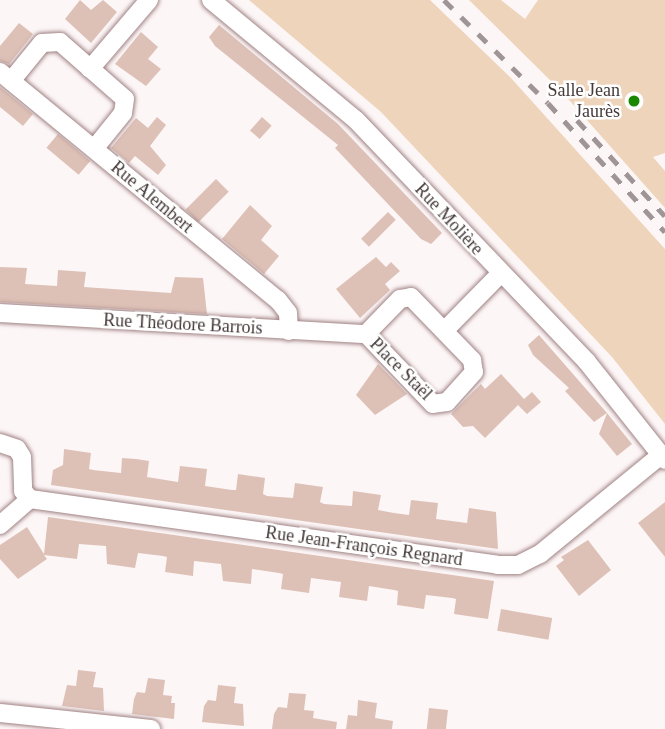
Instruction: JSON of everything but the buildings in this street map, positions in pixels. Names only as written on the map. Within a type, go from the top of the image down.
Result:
[{"type":"street","points":[[90,69],[149,0]]},
{"type":"street","name":"Rue Molière","points":[[211,0],[348,113],[587,362],[663,458]]},
{"type":"street","points":[[6,76],[42,43],[60,42],[122,94],[126,103],[94,149]]},
{"type":"street","name":"Rue Alembert","points":[[6,76],[278,300],[288,313],[289,331]]},
{"type":"street","points":[[446,329],[500,273]]},
{"type":"street","name":"Place Staël","points":[[411,298],[446,329],[472,360],[474,372],[447,402],[433,404],[366,334],[400,299],[411,298]]},
{"type":"street","name":"Rue Théodore Barrois","points":[[0,313],[366,334]]},
{"type":"street","points":[[0,443],[17,449],[22,457],[23,491],[30,499],[0,525]]},
{"type":"street","name":"Rue Jean-François Regnard","points":[[30,499],[518,565],[540,554],[663,458]]},
{"type":"street","points":[[0,713],[151,729]]},
{"type":"shaded area","points":[[249,0],[430,0],[511,78],[665,249],[665,424],[612,357],[381,112]]},
{"type":"shaded area","name":"Salle Jean Jaurès","points":[[469,0],[501,0],[525,19],[538,0],[665,0],[665,153],[653,157],[665,171],[665,208],[562,92]]},
{"type":"railway","points":[[444,0],[548,103],[665,232]]},
{"type":"railway","points":[[577,120],[665,216]]},
{"type":"place","name":"Salle Jean Jaurès","points":[[634,101]]}]
